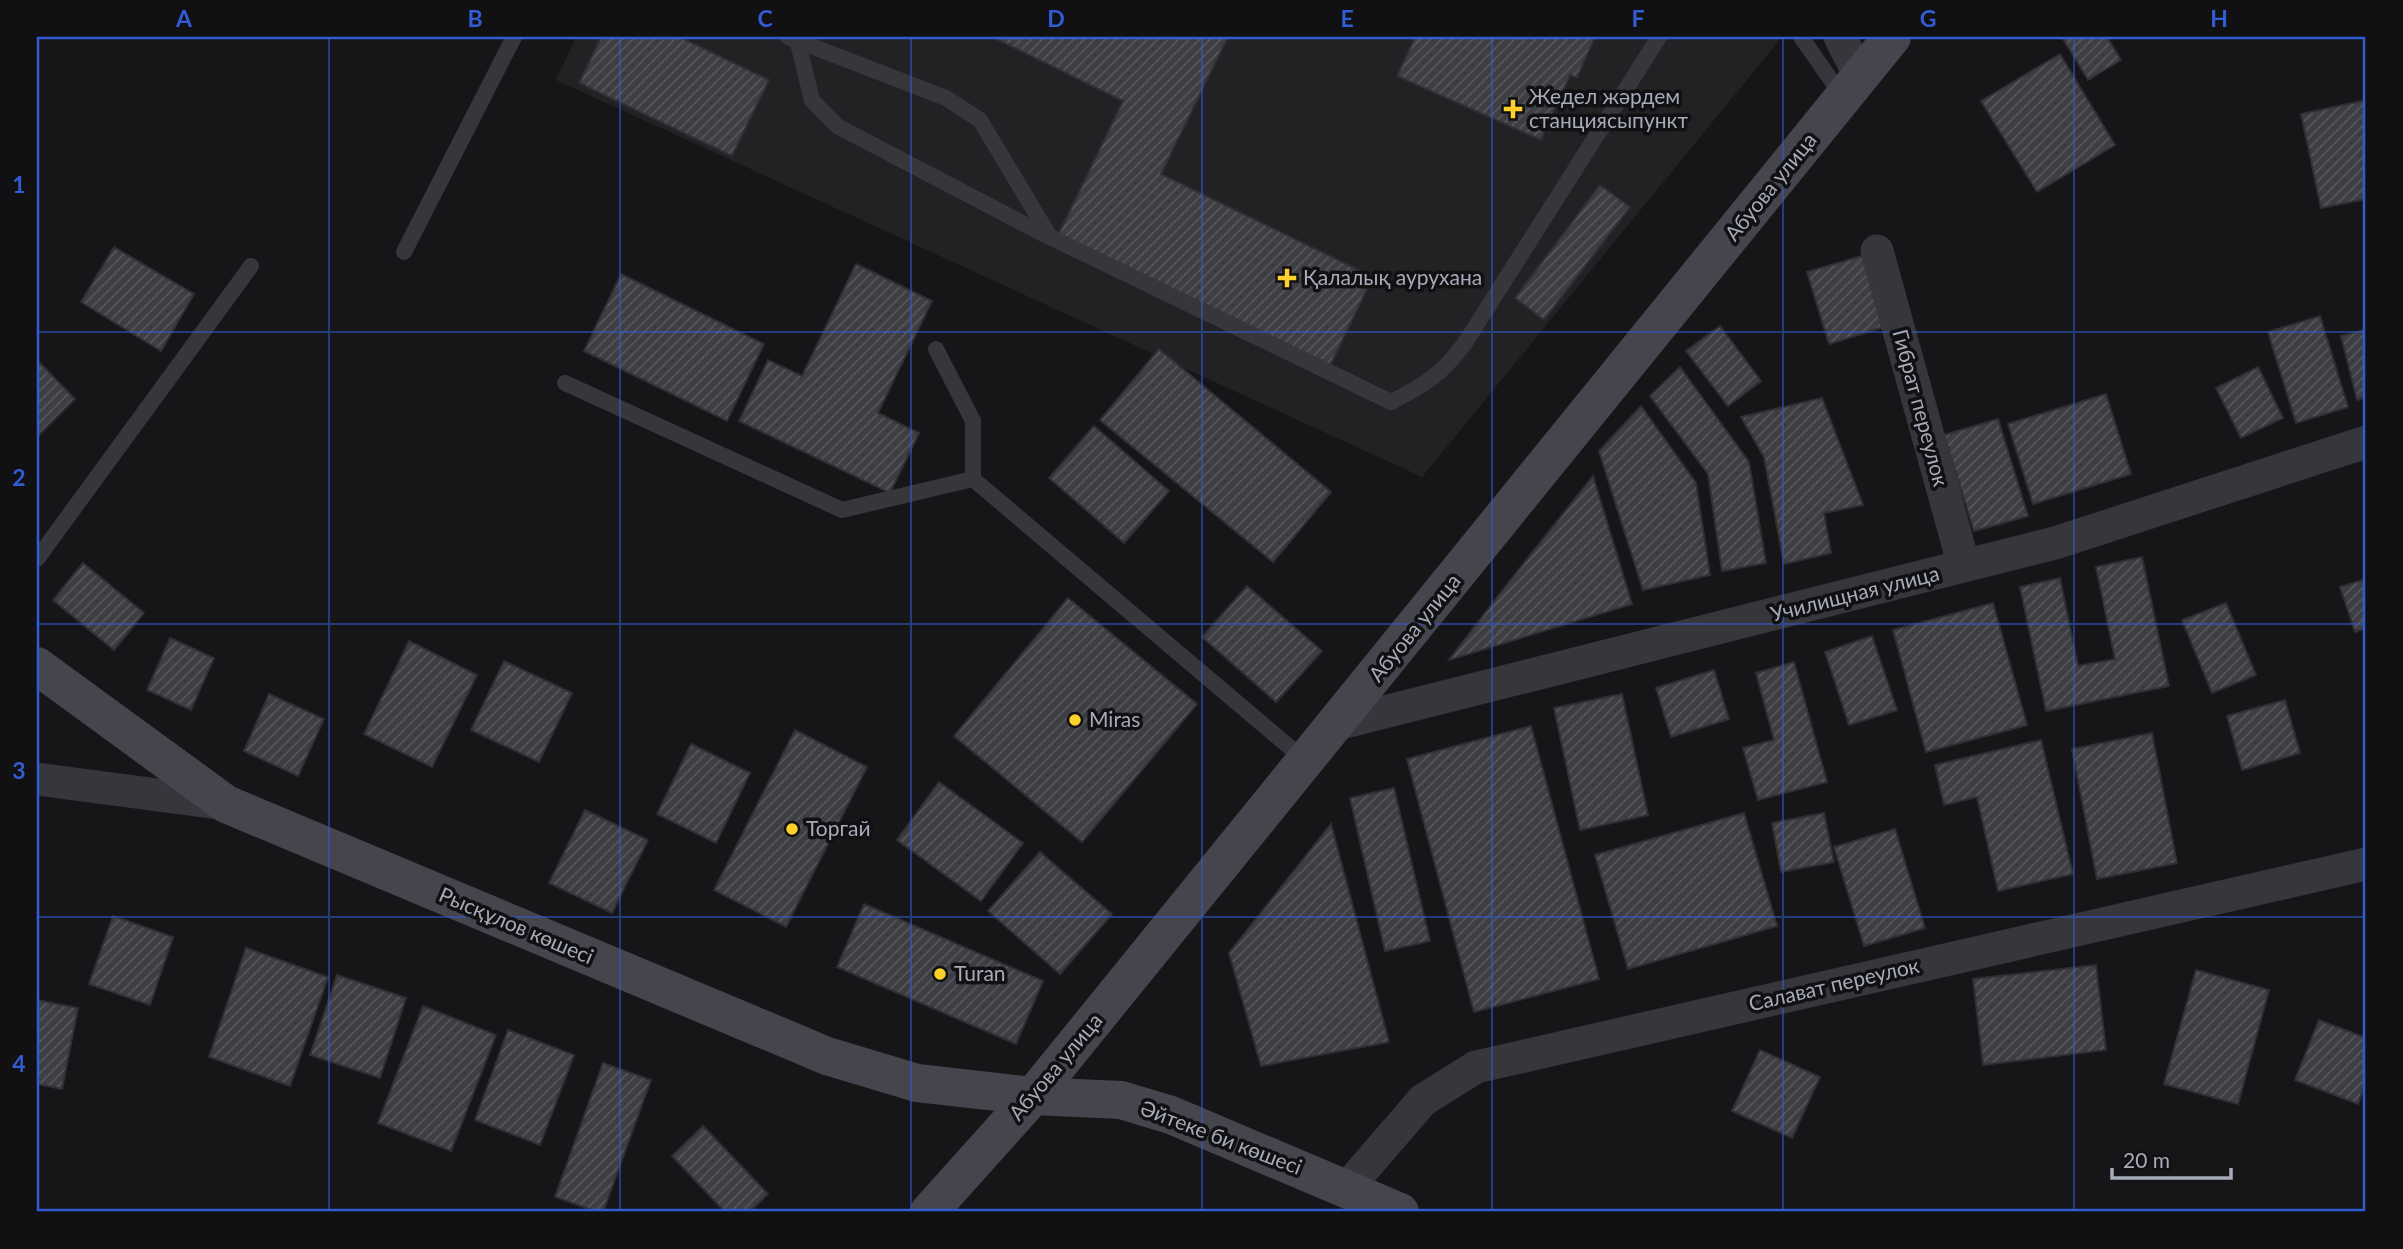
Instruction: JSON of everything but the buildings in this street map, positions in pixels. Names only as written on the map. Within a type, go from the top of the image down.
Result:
[{"type":"street","points":[[1840,37],[1851,87]]},
{"type":"street","name":"Абуова улица","points":[[929,1212],[1033,1096],[1892,37]]},
{"type":"street","name":"Гибрат переулок","points":[[1877,251],[1964,566]]},
{"type":"street","name":"Училищная улица","points":[[1337,724],[2055,543],[2366,442]]},
{"type":"street","name":"Рысқұлов көшесі","points":[[37,666],[226,804],[827,1056],[917,1083],[1033,1096]]},
{"type":"street","points":[[37,779],[226,804]]},
{"type":"street","name":"Салават переулок","points":[[1347,1188],[1423,1100],[1476,1067],[2366,864]]},
{"type":"street","name":"Әйтеке би көшесі","points":[[1033,1096],[1121,1100],[1171,1115],[1401,1212]]},
{"type":"lane","points":[[404,252],[514,37]]},
{"type":"lane","points":[[793,40],[812,100],[837,125],[1050,237],[1391,402],[1423,386],[1444,371],[1465,343],[1659,37]]},
{"type":"lane","points":[[1801,37],[1851,87]]},
{"type":"lane","points":[[793,40],[946,98],[980,120],[1050,237]]},
{"type":"lane","points":[[37,559],[251,266]]},
{"type":"lane","points":[[936,349],[973,421],[972,479]]},
{"type":"lane","points":[[565,383],[842,510],[972,479]]},
{"type":"lane","points":[[972,479],[1306,761]]},
{"type":"shaded area","name":"Қалалық аурухана","points":[[576,37],[1782,37],[1422,477],[556,80]]},
{"type":"place","name":"Жедел жәрдем станциясыпункт","points":[[1513,109]]},
{"type":"place","name":"Қалалық аурухана","points":[[1287,278]]},
{"type":"place","name":"Miras","points":[[1075,720]]},
{"type":"place","name":"Торгай","points":[[792,829]]},
{"type":"place","name":"Turan","points":[[940,974]]}]
